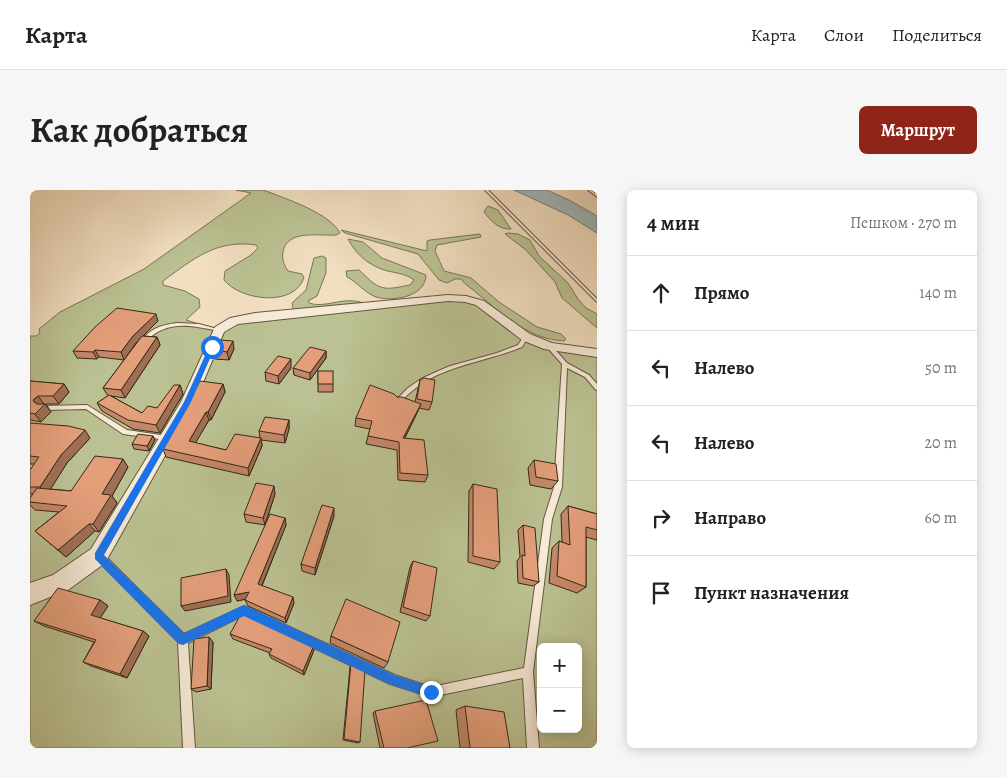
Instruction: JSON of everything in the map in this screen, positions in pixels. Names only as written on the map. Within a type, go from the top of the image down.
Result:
[{"type":"street","points":[[30,594],[60,583],[98,556],[188,402],[219,330],[234,322],[255,317],[448,298],[466,299],[480,303],[526,336],[548,346],[597,353]]},
{"type":"lane","points":[[486,190],[597,301]]},
{"type":"lane","points":[[589,190],[597,196]]},
{"type":"lane","points":[[139,346],[154,330],[170,325],[200,326],[219,330]]},
{"type":"lane","points":[[398,402],[408,390],[421,381],[460,363],[520,346],[526,336]]},
{"type":"lane","points":[[548,346],[565,364],[586,376],[597,388]]},
{"type":"lane","points":[[533,748],[528,672],[548,519],[558,487],[565,364]]},
{"type":"lane","points":[[44,408],[87,407],[124,432],[166,438]]},
{"type":"lane","points":[[98,556],[183,640],[189,748]]},
{"type":"lane","points":[[183,640],[244,610],[394,680],[431,692],[528,672]]},
{"type":"green space","points":[[236,190],[263,190],[317,213],[327,219],[340,233],[336,235],[299,236],[288,242],[283,254],[285,266],[288,271],[302,274],[304,278],[298,288],[289,294],[278,297],[253,296],[232,287],[224,280],[225,271],[251,255],[258,248],[256,245],[229,245],[195,258],[163,281],[163,285],[185,291],[199,299],[200,307],[186,320],[219,330],[224,325],[294,312],[292,303],[306,290],[314,258],[322,256],[326,258],[326,273],[317,296],[308,301],[309,303],[322,304],[352,301],[372,306],[467,298],[546,345],[597,349],[597,748],[30,748],[30,336],[36,336],[40,333],[39,329],[60,312],[144,269],[251,193]]},
{"type":"green space","points":[[488,206],[498,210],[511,229],[503,228],[492,222],[484,212]]},
{"type":"green space","points":[[341,230],[427,251],[427,241],[430,240],[480,234],[481,237],[437,245],[435,251],[444,271],[471,278],[499,302],[537,327],[561,334],[566,339],[564,341],[540,336],[518,325],[467,286],[461,279],[455,279],[447,283],[439,280],[418,254],[345,233]]},
{"type":"green space","points":[[505,234],[518,234],[530,240],[539,256],[568,283],[586,308],[597,314],[597,328],[562,298],[555,282],[526,250]]},
{"type":"green space","points":[[348,239],[363,242],[382,258],[426,275],[425,282],[414,293],[399,298],[391,299],[372,295],[347,277],[346,271],[359,270],[372,282],[387,288],[410,285],[414,280],[367,262],[358,254]]},
{"type":"water","points":[[514,190],[547,190],[571,201],[597,216],[597,233],[568,215]]},
{"type":"building","points":[[117,308],[156,314],[133,336],[121,352],[73,351],[95,327]]},
{"type":"building","points":[[142,336],[157,337],[121,390],[103,388]]},
{"type":"building","points":[[219,340],[233,341],[227,352],[213,350]]},
{"type":"building","points":[[310,347],[326,351],[310,373],[293,368]]},
{"type":"building","points":[[278,356],[291,359],[278,376],[265,372]]},
{"type":"building","points":[[318,371],[333,371],[333,384],[318,384]]},
{"type":"building","points":[[424,378],[435,380],[432,402],[417,399],[420,380]]},
{"type":"building","points":[[30,381],[64,384],[53,396],[38,396],[34,399],[33,401],[37,404],[45,404],[35,414],[30,413]]},
{"type":"building","points":[[200,381],[223,384],[189,441],[226,450],[235,434],[261,438],[248,468],[163,449]]},
{"type":"building","points":[[174,385],[180,385],[156,425],[128,420],[97,403],[109,395],[142,413],[148,406],[157,408]]},
{"type":"building","points":[[370,385],[394,394],[397,397],[421,404],[403,438],[424,440],[428,475],[400,473],[399,442],[368,436],[372,421],[356,418]]},
{"type":"building","points":[[265,417],[289,420],[284,435],[259,431]]},
{"type":"building","points":[[30,423],[68,426],[85,430],[61,455],[40,487],[30,487],[30,470],[39,457],[30,456]]},
{"type":"building","points":[[138,434],[153,436],[147,446],[132,444]]},
{"type":"building","points":[[95,456],[123,459],[102,494],[111,495],[93,524],[89,524],[58,550],[35,531],[67,506],[30,502],[30,498],[37,488],[71,491]]},
{"type":"building","points":[[534,460],[556,464],[558,481],[536,477]]},
{"type":"building","points":[[256,483],[274,486],[263,518],[244,514]]},
{"type":"building","points":[[473,484],[497,489],[500,562],[473,556]]},
{"type":"building","points":[[322,505],[334,508],[315,568],[301,564]]},
{"type":"building","points":[[568,506],[597,514],[597,530],[586,527],[586,587],[557,576],[559,541],[570,545]]},
{"type":"building","points":[[270,514],[285,518],[258,584],[293,597],[285,618],[245,600],[249,592],[234,595]]},
{"type":"building","points":[[523,525],[535,528],[539,582],[523,578],[522,555],[525,556]]},
{"type":"building","points":[[413,561],[437,568],[430,616],[403,607]]},
{"type":"building","points":[[226,569],[228,596],[181,606],[181,578]]},
{"type":"building","points":[[58,588],[100,600],[91,615],[143,631],[120,674],[83,662],[96,640],[34,621]]},
{"type":"building","points":[[346,599],[400,622],[388,662],[331,636]]},
{"type":"building","points":[[242,612],[314,645],[303,671],[269,654],[272,649],[230,634]]},
{"type":"building","points":[[209,637],[207,686],[191,689],[194,639]]},
{"type":"building","points":[[351,663],[365,670],[360,742],[344,739]]},
{"type":"building","points":[[426,700],[438,741],[407,748],[384,748],[375,711]]},
{"type":"building","points":[[465,706],[504,712],[510,748],[470,748]]},
{"type":"route","points":[[212,347],[188,402],[98,556],[183,640],[244,610],[394,680],[431,692]]}]
